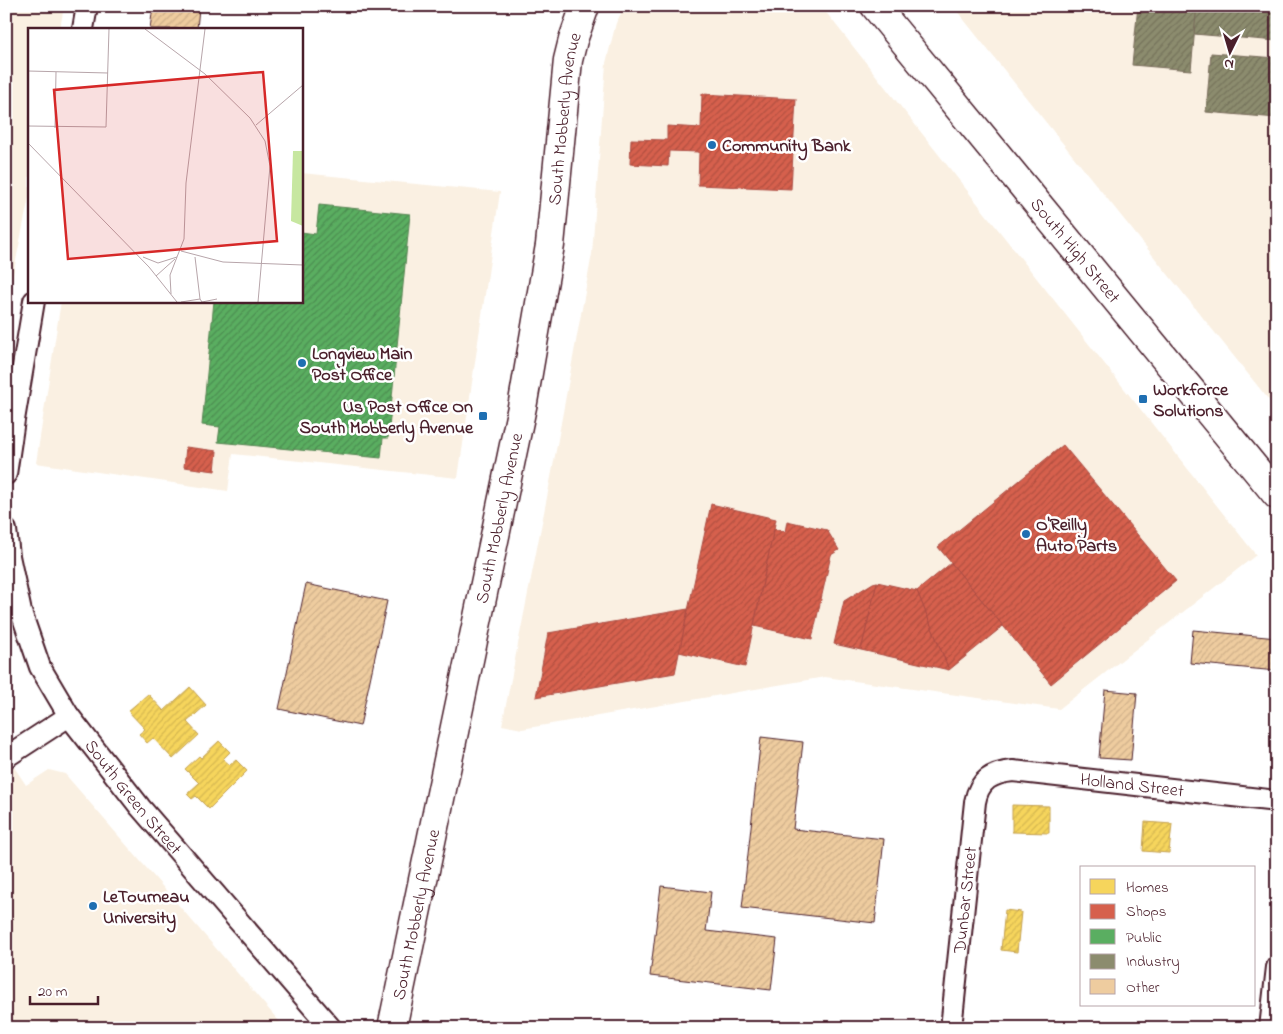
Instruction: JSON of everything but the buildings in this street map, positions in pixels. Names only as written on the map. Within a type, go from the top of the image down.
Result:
[{"type":"main road","name":"South Mobberly Avenue","points":[[392,1028],[523,402],[550,245],[568,60],[585,6]]},
{"type":"main road","name":"South High Street","points":[[875,6],[1277,495]]},
{"type":"street","points":[[83,28],[87,6]]},
{"type":"street","points":[[6,474],[34,302]]},
{"type":"street","name":"South Green Street","points":[[6,530],[9,556],[21,612],[40,666],[69,716],[140,807],[331,1028]]},
{"type":"street","points":[[6,757],[69,716]]},
{"type":"street","name":"Holland Street","points":[[990,778],[1000,773],[1013,772],[1277,801]]},
{"type":"street","name":"Dunbar Street","points":[[951,1028],[974,802],[978,790],[990,778]]},
{"type":"street","points":[[1270,1028],[1277,967]]},
{"type":"shaded area","points":[[6,6],[64,6],[60,28],[28,28],[28,202],[6,309]]},
{"type":"shaded area","points":[[625,6],[821,6],[1256,555],[1059,709],[825,677],[522,729],[502,725],[552,472],[592,254],[606,63],[616,23]]},
{"type":"shaded area","points":[[953,6],[1277,6],[1277,410],[1024,95]]},
{"type":"shaded area","points":[[302,173],[500,192],[458,478],[233,454],[228,491],[36,463],[61,302],[302,302]]},
{"type":"shaded area","name":"LeTourneau University","points":[[6,755],[26,785],[49,770],[65,774],[285,1028],[6,1028]]},
{"type":"place","name":"Community Bank","points":[[712,145]]},
{"type":"place","name":"Longview Main Post Office","points":[[302,363]]},
{"type":"place","name":"Workforce Solutions","points":[[1143,399]]},
{"type":"place","name":"Us Post Office On South Mobberly Avenue","points":[[483,416]]},
{"type":"place","name":"O'Reilly Auto Parts","points":[[1026,534]]},
{"type":"place","name":"LeTourneau University","points":[[93,906]]}]
